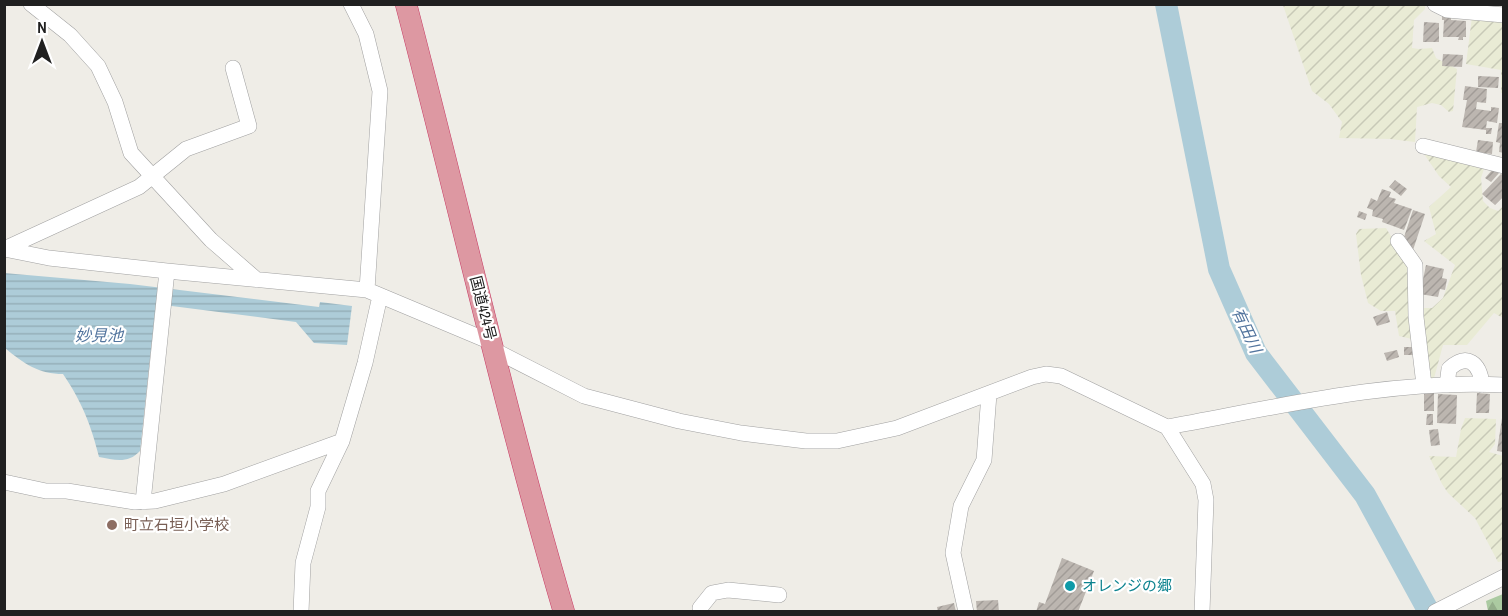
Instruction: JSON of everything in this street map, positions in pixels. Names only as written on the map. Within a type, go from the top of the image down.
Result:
[{"type":"highway","name":"国道424号","points":[[406,4],[539,527],[564,612]]},
{"type":"street","points":[[31,4],[69,35],[98,66],[115,102],[131,153],[210,240],[257,280]]},
{"type":"street","points":[[301,612],[303,563],[318,507],[318,491],[342,441],[365,363],[374,293],[380,91],[366,34],[351,4]]},
{"type":"street","points":[[1435,4],[1447,10],[1503,15]]},
{"type":"street","points":[[4,249],[139,187],[186,149],[249,126],[233,68]]},
{"type":"street","points":[[1423,146],[1503,166]]},
{"type":"street","points":[[1398,241],[1415,266],[1416,317],[1424,385]]},
{"type":"street","points":[[4,249],[50,258],[374,293],[493,346],[584,396],[679,421],[741,433],[806,441],[837,441],[897,428],[1032,377],[1046,374],[1060,376],[1167,427],[1203,484],[1206,500],[1202,612]]},
{"type":"street","points":[[143,502],[167,271]]},
{"type":"street","points":[[1447,385],[1449,369],[1455,363],[1470,361],[1478,366],[1482,385]]},
{"type":"street","points":[[1167,427],[1360,392],[1424,385],[1503,385]]},
{"type":"street","points":[[966,612],[953,553],[962,506],[984,460],[989,394]]},
{"type":"street","points":[[4,482],[46,490],[143,502],[224,484],[342,441]]},
{"type":"street","points":[[1435,612],[1503,577]]},
{"type":"street","points":[[701,612],[700,608],[712,593],[728,590],[779,595]]},
{"type":"green space","points":[[1283,5],[1425,5],[1425,9],[1414,20],[1412,48],[1432,48],[1436,58],[1457,69],[1453,111],[1449,112],[1441,105],[1432,103],[1417,107],[1415,142],[1339,138],[1342,122],[1329,104],[1312,91]]},
{"type":"green space","points":[[1472,17],[1503,18],[1503,93],[1501,93],[1501,70],[1466,64]]},
{"type":"green space","points":[[1420,148],[1486,163],[1481,178],[1483,201],[1490,208],[1498,211],[1503,206],[1503,318],[1494,313],[1467,345],[1443,345],[1433,382],[1425,378],[1412,339],[1399,336],[1395,311],[1381,311],[1368,303],[1361,275],[1356,234],[1359,229],[1386,228],[1409,266],[1420,308],[1432,308],[1443,298],[1455,265],[1424,241],[1436,234],[1429,207],[1451,187],[1439,176]]},
{"type":"green space","points":[[1465,418],[1496,419],[1495,444],[1489,452],[1503,456],[1503,561],[1498,562],[1475,518],[1448,493],[1429,456],[1456,457]]},
{"type":"green space","points":[[1503,594],[1503,611],[1488,611],[1486,601]]},
{"type":"water","name":"妙見池","points":[[4,273],[130,284],[319,307],[320,302],[352,306],[347,345],[314,343],[296,322],[156,304],[140,451],[126,459],[99,457],[85,414],[63,374],[54,374],[32,367],[5,348]]},
{"type":"building","points":[[1442,15],[1451,16],[1451,20],[1466,21],[1466,37],[1463,37],[1463,40],[1458,40],[1459,37],[1443,37]]},
{"type":"building","points":[[1424,22],[1439,23],[1439,42],[1423,42]]},
{"type":"building","points":[[1443,54],[1463,55],[1462,67],[1442,66]]},
{"type":"building","points":[[1478,76],[1499,77],[1498,88],[1478,87]]},
{"type":"building","points":[[1465,86],[1487,89],[1486,103],[1477,102],[1476,109],[1491,111],[1491,107],[1499,108],[1497,123],[1487,121],[1486,128],[1492,128],[1491,134],[1486,134],[1486,130],[1462,127],[1467,100],[1463,100]]},
{"type":"building","points":[[1499,123],[1504,123],[1504,153],[1499,152],[1500,143],[1496,142]]},
{"type":"building","points":[[1478,140],[1493,142],[1492,154],[1476,152]]},
{"type":"building","points":[[1493,169],[1499,173],[1491,182],[1485,178]]},
{"type":"building","points":[[1501,174],[1504,176],[1504,196],[1495,205],[1482,194]]},
{"type":"building","points":[[1395,180],[1407,189],[1401,196],[1389,187]]},
{"type":"building","points":[[1382,189],[1391,192],[1389,197],[1396,199],[1394,203],[1412,209],[1404,230],[1382,222],[1383,219],[1372,216],[1373,210],[1367,208],[1371,198],[1377,201]]},
{"type":"building","points":[[1413,210],[1425,214],[1413,250],[1403,246]]},
{"type":"building","points":[[1359,211],[1367,214],[1365,220],[1357,217]]},
{"type":"building","points":[[1426,265],[1444,269],[1442,278],[1447,279],[1445,290],[1440,289],[1438,297],[1420,294]]},
{"type":"building","points":[[1387,312],[1390,322],[1377,326],[1373,317]]},
{"type":"building","points":[[1404,347],[1416,347],[1416,355],[1404,355]]},
{"type":"building","points":[[1397,350],[1399,357],[1387,361],[1384,353]]},
{"type":"building","points":[[1424,393],[1434,393],[1434,411],[1424,411]]},
{"type":"building","points":[[1477,393],[1490,394],[1489,413],[1476,413]]},
{"type":"building","points":[[1438,394],[1457,395],[1456,424],[1437,423]]},
{"type":"building","points":[[1427,414],[1433,414],[1433,425],[1426,425]]},
{"type":"building","points":[[1502,418],[1504,418],[1504,452],[1497,451]]},
{"type":"building","points":[[1438,429],[1440,445],[1431,446],[1429,430]]},
{"type":"building","name":"オレンジの郷","points":[[1062,558],[1094,571],[1078,612],[1036,612],[1039,602],[1045,604]]},
{"type":"building","points":[[998,600],[999,612],[977,612],[976,601]]},
{"type":"building","points":[[954,603],[956,612],[938,612],[937,607]]},
{"type":"waterway","name":"有田川","points":[[1166,4],[1219,269],[1256,353],[1365,495],[1429,612]]},
{"type":"place","name":"町立石垣小学校","points":[[112,525]]},
{"type":"place","name":"オレンジの郷","points":[[1070,586]]}]
